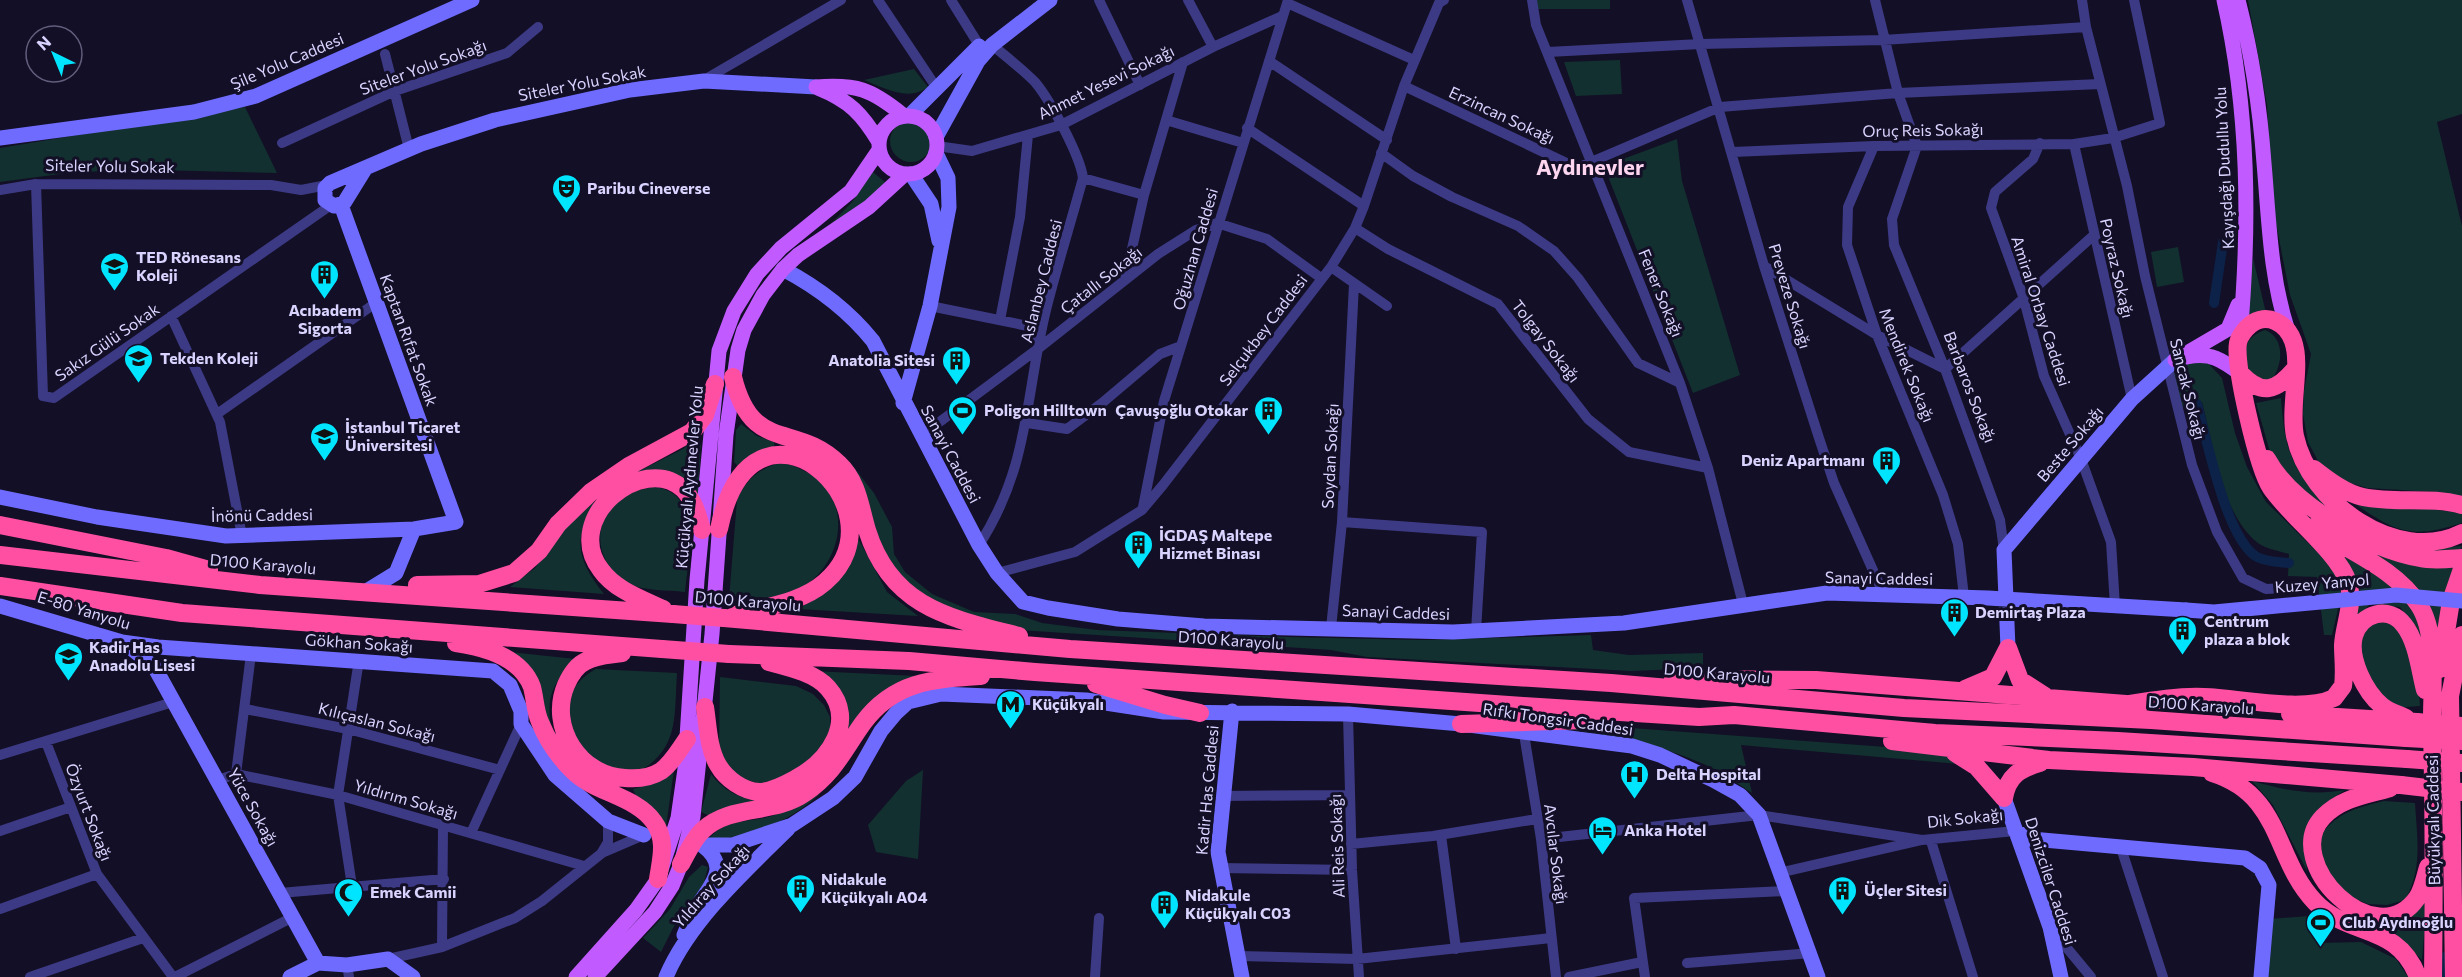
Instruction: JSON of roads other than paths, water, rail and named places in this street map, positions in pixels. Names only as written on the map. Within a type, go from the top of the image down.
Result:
[{"type":"highway","points":[[2130,704],[2156,699],[2202,697],[2308,704],[2327,702],[2340,693],[2348,617],[2348,581],[2332,558],[2270,486],[2262,470],[2241,375],[2238,345],[2240,336],[2250,324],[2259,320],[2276,321],[2288,331],[2294,343],[2293,422],[2295,437],[2306,463],[2325,493],[2337,505],[2384,533],[2419,541],[2446,539],[2462,533]]},
{"type":"highway","points":[[2241,375],[2251,385],[2267,389],[2281,384],[2294,370]]},
{"type":"highway","points":[[734,377],[743,407],[761,428],[820,449],[840,465],[854,483],[874,549],[894,583],[908,595],[942,614],[968,623],[1070,649]]},
{"type":"highway","points":[[365,592],[397,585],[479,584],[514,573],[539,551],[558,524],[591,492],[629,466],[692,432],[705,414],[715,384]]},
{"type":"highway","points":[[2254,435],[2270,465],[2295,495],[2355,533],[2405,555],[2422,559],[2462,558]]},
{"type":"highway","points":[[711,530],[738,479],[758,462],[781,454],[804,459],[828,476],[847,509],[848,541],[843,558],[824,583],[785,602],[724,618]]},
{"type":"highway","points":[[2306,463],[2335,484],[2362,497],[2436,500],[2462,505]]},
{"type":"highway","points":[[673,614],[633,595],[602,572],[590,548],[592,521],[607,502],[630,485],[657,477],[669,480],[688,495],[711,530]]},
{"type":"highway","points":[[2292,513],[2386,572],[2418,603],[2427,624],[2430,643],[2425,717]]},
{"type":"highway","points":[[0,525],[166,558],[260,585]]},
{"type":"highway","name":"D100 Karayolu","points":[[0,555],[260,585],[724,618],[1070,649],[1611,683],[1892,707],[2151,720],[2462,741]]},
{"type":"highway","points":[[2425,717],[2451,601],[2462,569]]},
{"type":"highway","points":[[0,586],[182,613],[729,654],[909,661],[1060,674],[1699,717],[2049,760],[2193,767],[2462,792]]},
{"type":"highway","points":[[2385,613],[2404,624],[2409,633],[2425,717],[2384,708],[2364,683],[2353,644],[2358,627],[2368,617],[2385,613]]},
{"type":"highway","points":[[342,624],[472,645],[496,653],[516,664],[531,684],[540,722],[560,757],[580,777],[640,809],[654,822],[663,845],[658,879]]},
{"type":"highway","name":"Büyükyalı Caddesi","points":[[2457,977],[2452,810],[2456,721],[2452,680],[2459,658],[2462,635]]},
{"type":"highway","points":[[2008,648],[2020,680],[2049,698]]},
{"type":"highway","points":[[1958,691],[1984,683],[1993,677],[2008,648]]},
{"type":"highway","points":[[662,649],[602,656],[585,661],[570,676],[562,695],[561,719],[567,740],[584,761],[597,771],[615,778],[635,779],[658,773],[675,757],[687,739]]},
{"type":"highway","points":[[705,707],[713,753],[718,766],[731,780],[747,790],[765,791],[786,784],[813,767],[834,744],[841,720],[836,700],[827,687],[792,668],[729,654]]},
{"type":"highway","points":[[681,864],[701,831],[715,820],[733,813],[773,808],[804,795],[828,774],[878,705],[897,692],[924,680],[1035,672]]},
{"type":"highway","points":[[1060,674],[1200,713]]},
{"type":"highway","points":[[1611,683],[1710,677],[1816,680],[2130,704],[2425,717],[2456,721],[2462,688]]},
{"type":"highway","points":[[1461,724],[1734,715],[1935,733],[2118,741],[2462,763]]},
{"type":"highway","name":"Büyükyalı Caddesi","points":[[2425,717],[2434,842],[2433,977]]},
{"type":"highway","points":[[1943,748],[1977,767],[2004,798]]},
{"type":"highway","points":[[2004,798],[2005,789],[2017,770],[2049,760]]},
{"type":"highway","points":[[2193,767],[2224,777],[2261,805],[2298,876],[2314,901],[2344,922],[2389,939],[2405,952],[2418,977]]},
{"type":"highway","points":[[2401,785],[2343,802],[2321,819],[2314,833],[2313,852],[2323,878],[2339,897],[2353,907],[2374,916],[2387,917],[2402,911],[2416,900],[2421,891],[2434,842]]},
{"type":"highway","points":[[2452,810],[2462,852]]},
{"type":"highway","points":[[2457,977],[2462,964]]},
{"type":"main road","name":"Şile Yolu Caddesi","points":[[0,138],[194,112],[256,96],[472,0]]},
{"type":"main road","points":[[879,146],[884,128],[906,115],[938,90],[1038,0]]},
{"type":"main road","points":[[908,174],[929,165],[967,77],[986,45],[1050,0]]},
{"type":"main road","name":"Kayışdağı Dudullu Yolu","points":[[2224,0],[2233,40],[2243,118],[2247,264],[2240,336]]},
{"type":"main road","points":[[2238,0],[2249,44],[2259,105],[2273,273],[2278,303],[2288,331]]},
{"type":"main road","name":"Siteler Yolu Sokak","points":[[330,183],[409,148],[539,108],[630,90],[704,81],[816,87]]},
{"type":"main road","points":[[816,87],[840,85],[862,87],[880,96],[906,115],[924,119],[930,125],[950,188],[930,306],[903,403]]},
{"type":"main road","points":[[816,87],[851,105],[863,117],[879,146],[886,165],[908,174],[931,204],[940,250]]},
{"type":"main road","name":"Küçükyalı Aydınevler Yolu","points":[[595,977],[655,912],[672,886],[681,864],[693,817],[705,707],[715,384],[719,351],[734,311],[757,274],[782,248],[851,191],[879,146]]},
{"type":"main road","points":[[340,201],[365,169]]},
{"type":"main road","name":"Küçükyalı Aydınevler Yolu","points":[[576,977],[636,910],[658,879],[678,818],[711,530],[734,377],[744,330],[763,295],[783,269],[798,255],[869,207],[908,174]]},
{"type":"main road","points":[[330,183],[345,185],[340,201]]},
{"type":"main road","name":"Kaptan Rıfat Sokak","points":[[330,183],[324,196],[340,201],[456,522]]},
{"type":"main road","points":[[2171,362],[2228,329],[2238,306],[2247,264]]},
{"type":"main road","name":"Sanayi Caddesi","points":[[783,269],[832,299],[854,317],[873,341],[903,403],[979,545],[997,573],[1023,602],[1118,619],[1204,626],[1476,631],[1624,623],[1827,593],[1964,597],[2186,610]]},
{"type":"main road","points":[[2171,362],[2204,354],[2220,358],[2241,375]]},
{"type":"main road","points":[[884,361],[908,365],[916,361]]},
{"type":"main road","name":"Beste Sokağı","points":[[2004,550],[2132,399],[2171,362]]},
{"type":"main road","name":"İnönü Caddesi","points":[[0,496],[191,533],[242,536],[414,529],[456,522]]},
{"type":"main road","points":[[365,592],[396,573],[414,529]]},
{"type":"main road","name":"Barbaros Sokağı","points":[[2004,550],[2008,648]]},
{"type":"main road","name":"Kuzey Yanyol","points":[[2186,610],[2214,612],[2396,595],[2462,601]]},
{"type":"main road","name":"E-80 Yanyolu","points":[[0,608],[18,610],[122,642],[158,647]]},
{"type":"main road","name":"Yüce Sokağı","points":[[122,642],[134,648],[155,668],[318,963]]},
{"type":"main road","points":[[155,668],[154,658],[158,647]]},
{"type":"main road","name":"Gökhan Sokağı","points":[[158,647],[493,670],[510,685],[521,711],[521,724]]},
{"type":"main road","name":"Rıfkı Tongsir Caddesi","points":[[792,825],[833,798],[855,777],[881,731],[908,702],[941,694],[1086,700],[1164,712],[1348,714],[1461,724],[1524,734],[1632,746],[1651,752],[1740,795],[1759,815],[1818,977]]},
{"type":"main road","name":"Kadir Has Caddesi","points":[[1232,711],[1221,796],[1218,852],[1219,868],[1242,977]]},
{"type":"main road","points":[[521,724],[555,775],[608,821],[644,835]]},
{"type":"main road","name":"Denizciler Caddesi","points":[[2004,798],[2050,927],[2061,977]]},
{"type":"main road","points":[[677,951],[694,910],[715,880],[718,867],[713,854],[702,845],[732,845],[792,825]]},
{"type":"main road","name":"Yıldıray Sokağı","points":[[666,977],[677,951],[737,881],[792,825]]},
{"type":"main road","name":"Dik Sokağı","points":[[2015,831],[2031,839],[2245,858],[2260,868],[2269,885],[2261,977]]},
{"type":"main road","points":[[290,977],[318,963],[348,971],[388,959],[413,977]]},
{"type":"street","points":[[704,81],[841,0]]},
{"type":"street","points":[[878,0],[938,90]]},
{"type":"street","points":[[951,0],[986,45],[1036,84],[1061,125],[1081,166],[1083,178],[1144,195]]},
{"type":"street","points":[[1099,0],[1140,84]]},
{"type":"street","points":[[1188,0],[1213,47]]},
{"type":"street","points":[[1526,0],[1536,25]]},
{"type":"street","name":"Fener Sokağı","points":[[1532,0],[1536,25],[1680,383],[1708,468],[1743,604]]},
{"type":"street","name":"Preveze Sokağı","points":[[1687,0],[1720,107],[1764,266],[1834,483],[1884,595]]},
{"type":"street","points":[[1875,0],[1883,40],[1898,93],[1917,146]]},
{"type":"street","name":"Sancak Sokağı","points":[[2082,0],[2086,27],[2113,138],[2171,362],[2192,465],[2217,532],[2243,578],[2266,588],[2304,587]]},
{"type":"street","name":"Oruç Reis Sokağı","points":[[1733,152],[1874,146],[2074,144],[2113,138],[2160,123],[2134,0]]},
{"type":"street","name":"Selçukbey Caddesi","points":[[997,573],[1075,552],[1142,510],[1331,267],[1355,228],[1404,86],[1440,1]]},
{"type":"street","points":[[1287,2],[1414,60]]},
{"type":"street","name":"Oğuzhan Caddesi","points":[[1142,510],[1164,401],[1287,2]]},
{"type":"street","name":"Ahmet Yesevi Sokağı","points":[[936,145],[972,151],[1061,125],[1213,47],[1282,16]]},
{"type":"street","name":"Siteler Yolu Sokağı","points":[[282,142],[395,91],[507,53],[538,27]]},
{"type":"street","points":[[1548,52],[1883,40],[2086,27]]},
{"type":"street","points":[[385,54],[409,148]]},
{"type":"street","points":[[1269,61],[1387,140]]},
{"type":"street","points":[[1125,280],[1144,195],[1183,62]]},
{"type":"street","name":"Erzincan Sokağı","points":[[1404,86],[1577,168],[1720,107],[1898,93],[2100,84]]},
{"type":"street","points":[[1166,120],[1243,143]]},
{"type":"street","points":[[1247,129],[1364,206]]},
{"type":"street","points":[[1000,320],[1020,217],[1028,135]]},
{"type":"street","name":"Amiral Orbay Caddesi","points":[[2040,143],[2033,159],[1995,192],[1991,200],[2023,296],[2044,376],[2081,459],[2111,542],[2115,606]]},
{"type":"street","name":"Poyraz Sokağı","points":[[2074,144],[2132,399]]},
{"type":"street","name":"Mendirek Sokağı","points":[[1874,146],[1848,207],[1847,245],[1877,335],[1943,495],[1958,544],[1964,597]]},
{"type":"street","name":"Barbaros Sokağı","points":[[1917,146],[1892,219],[1894,245],[1945,369],[2000,520],[2004,550]]},
{"type":"street","points":[[1381,153],[1413,176],[1452,197],[1518,226],[1554,251],[1578,278],[1638,363],[1680,383]]},
{"type":"street","name":"Aslanbey Caddesi","points":[[979,545],[1001,509],[1027,423],[1046,311],[1083,178]]},
{"type":"street","name":"Siteler Yolu Sokak","points":[[0,190],[36,184],[271,185],[301,190],[330,183]]},
{"type":"street","name":"Sakız Gülü Sokak","points":[[36,184],[43,396],[54,398],[340,201]]},
{"type":"street","points":[[1217,223],[1268,239],[1321,278]]},
{"type":"street","name":"Çatallı Sokağı","points":[[922,435],[1039,348],[1125,280],[1196,231],[1217,223]]},
{"type":"street","name":"Tolgay Sokağı","points":[[1355,228],[1388,249],[1498,304],[1588,419],[1629,452],[1708,468]]},
{"type":"street","points":[[1764,266],[1877,335],[1945,369],[2023,296],[2094,235]]},
{"type":"street","points":[[1331,267],[1387,306]]},
{"type":"street","name":"Soydan Sokağı","points":[[1331,628],[1342,522],[1354,284]]},
{"type":"street","points":[[217,414],[376,302]]},
{"type":"street","points":[[930,306],[1028,326],[1034,331],[1039,348]]},
{"type":"street","points":[[171,316],[217,414],[242,536]]},
{"type":"street","points":[[1027,423],[1067,429],[1160,354],[1181,346]]},
{"type":"street","points":[[1342,522],[1482,532],[1476,631]]},
{"type":"street","points":[[218,780],[236,774],[251,654]]},
{"type":"street","points":[[352,886],[338,795],[359,660]]},
{"type":"street","points":[[0,755],[173,702]]},
{"type":"street","name":"Kılıçaslan Sokağı","points":[[245,709],[348,729],[500,770]]},
{"type":"street","name":"Ali Reis Sokağı","points":[[1348,714],[1352,870],[1359,977]]},
{"type":"street","points":[[471,833],[521,724]]},
{"type":"street","name":"Avcılar Sokağı","points":[[1524,734],[1541,839],[1556,977]]},
{"type":"street","name":"Özyurt Sokağı","points":[[46,742],[97,874],[174,977]]},
{"type":"street","name":"Yıldırım Sokağı","points":[[236,774],[338,795],[584,866]]},
{"type":"street","points":[[1221,796],[1350,795]]},
{"type":"street","points":[[0,831],[71,807]]},
{"type":"street","points":[[1541,839],[1759,815],[1926,841],[1973,977]]},
{"type":"street","points":[[1351,844],[1441,835],[1537,819]]},
{"type":"street","points":[[602,853],[608,842],[608,821]]},
{"type":"street","points":[[442,825],[444,879],[442,947]]},
{"type":"street","name":"Dik Sokağı","points":[[1779,873],[1926,841],[2015,831]]},
{"type":"street","points":[[388,959],[442,947],[515,918],[542,901],[602,853],[644,835]]},
{"type":"street","points":[[1441,835],[1456,949]]},
{"type":"street","points":[[2121,848],[2163,977]]},
{"type":"street","points":[[1219,868],[1352,870]]},
{"type":"street","points":[[0,909],[97,874]]},
{"type":"street","points":[[280,893],[444,879]]},
{"type":"street","points":[[1645,977],[1634,898],[1787,891]]},
{"type":"street","points":[[174,977],[293,917]]},
{"type":"street","points":[[1095,977],[1099,918]]},
{"type":"street","points":[[2050,927],[2091,977]]},
{"type":"street","points":[[30,977],[143,938]]},
{"type":"street","points":[[1238,956],[1357,959],[1551,938]]},
{"type":"street","points":[[1687,963],[1811,953]]},
{"type":"street","points":[[1569,977],[1642,962]]},
{"type":"waterway","points":[[2214,303],[2223,242]]},
{"type":"waterway","points":[[2197,404],[2219,487],[2236,530],[2246,547],[2257,557],[2268,561],[2289,563]]},
{"type":"waterway","points":[[2444,977],[2445,957]]},
{"type":"place","name":"Paribu Cineverse","points":[[566,214]]},
{"type":"place","name":"TED Rönesans Koleji","points":[[115,292]]},
{"type":"place","name":"Acıbadem Sigorta","points":[[325,300]]},
{"type":"place","name":"Tekden Koleji","points":[[139,384]]},
{"type":"place","name":"Anatolia Sitesi","points":[[956,386]]},
{"type":"place","name":"Poligon Hilltown","points":[[963,436]]},
{"type":"place","name":"Çavuşoğlu Otokar","points":[[1269,436]]},
{"type":"place","name":"İstanbul Ticaret Üniversitesi","points":[[324,462]]},
{"type":"place","name":"Deniz Apartmanı","points":[[1886,486]]},
{"type":"place","name":"İGDAŞ Maltepe Hizmet Binası","points":[[1138,570]]},
{"type":"place","name":"Demirtaş Plaza","points":[[1954,638]]},
{"type":"place","name":"Centrum plaza a blok","points":[[2183,656]]},
{"type":"place","name":"Kadir Has Anadolu Lisesi","points":[[68,682]]},
{"type":"place","name":"Küçükyalı","points":[[1011,730]]},
{"type":"place","name":"Delta Hospital","points":[[1635,800]]},
{"type":"place","name":"Anka Hotel","points":[[1603,856]]},
{"type":"place","name":"Nidakule Küçükyalı A04","points":[[800,914]]},
{"type":"place","name":"Üçler Sitesi","points":[[1843,916]]},
{"type":"place","name":"Emek Camii","points":[[349,918]]},
{"type":"place","name":"Nidakule Küçükyalı C03","points":[[1164,930]]},
{"type":"place","name":"Club Aydınoğlu","points":[[2321,948]]},
{"type":"district","name":"Aydınevler","points":[[1590,167]]}]
